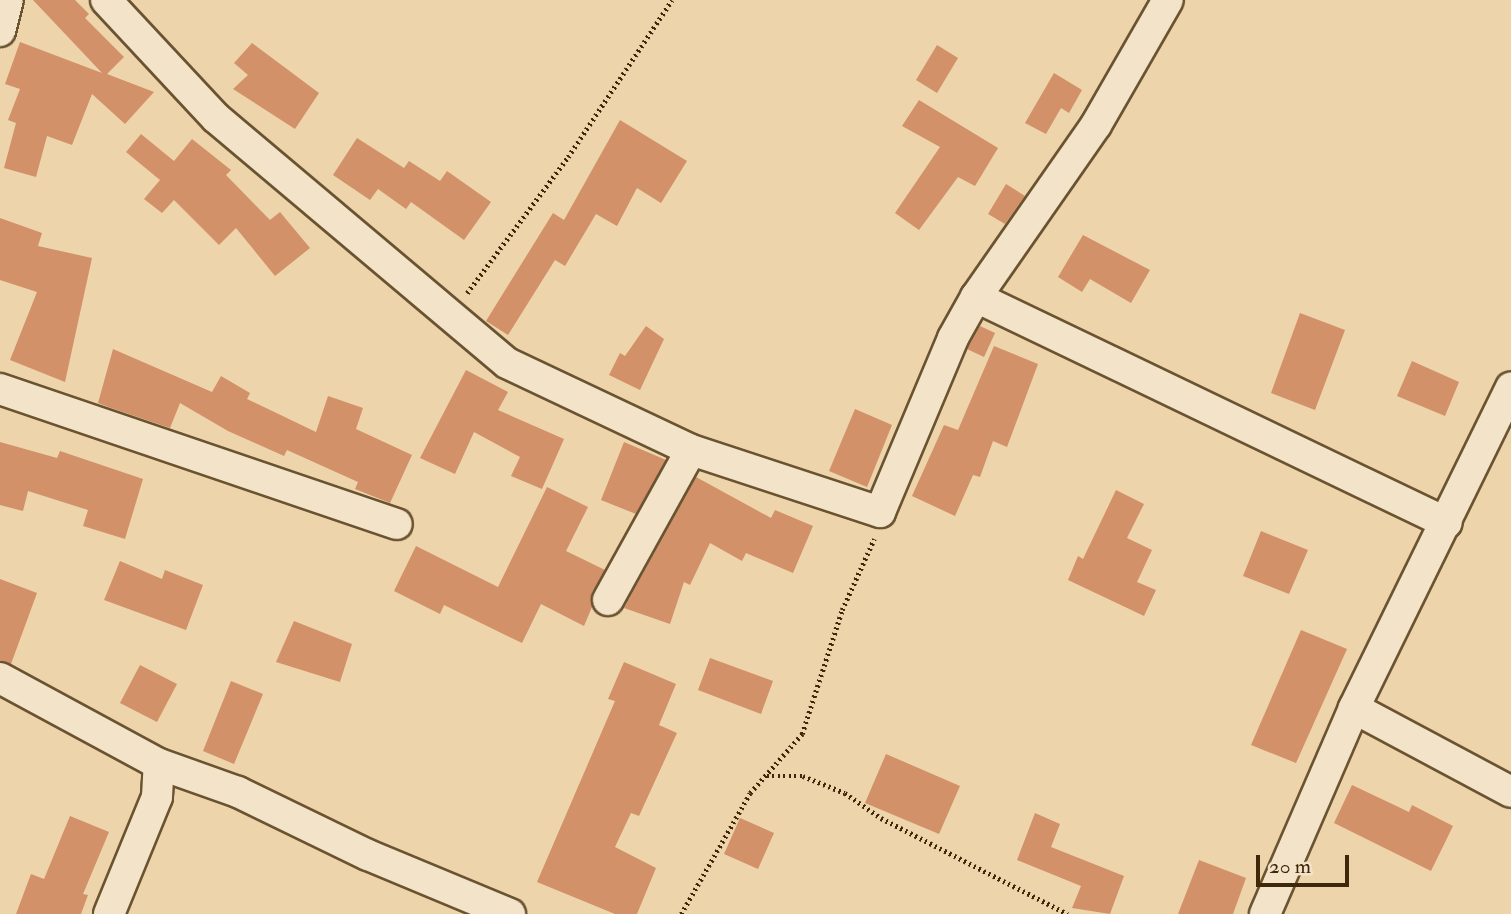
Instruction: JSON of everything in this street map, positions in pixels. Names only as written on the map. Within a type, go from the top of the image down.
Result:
[{"type":"street","points":[[0,31],[8,0]]},
{"type":"street","points":[[106,0],[216,118],[452,313],[507,363],[691,450],[880,512],[953,338],[976,297],[1040,199],[1096,125],[1168,0]]},
{"type":"street","points":[[976,297],[1447,523]]},
{"type":"street","points":[[1265,914],[1354,708],[1447,523],[1511,387]]},
{"type":"street","points":[[0,389],[397,524]]},
{"type":"street","points":[[608,600],[691,450]]},
{"type":"street","points":[[0,678],[159,764],[238,792],[368,855],[510,914]]},
{"type":"street","points":[[1354,708],[1511,792]]},
{"type":"street","points":[[109,914],[156,797],[159,764]]},
{"type":"path","points":[[452,313],[568,157],[671,0]]},
{"type":"path","points":[[681,914],[750,793],[802,734],[880,512]]},
{"type":"path","points":[[766,776],[803,776],[845,793],[881,818],[1068,914]]},
{"type":"building","points":[[33,0],[75,0],[89,14],[85,18],[124,57],[107,74],[154,92],[125,124],[92,94],[72,145],[47,136],[36,177],[4,168],[16,123],[8,120],[20,89],[5,84],[20,42],[102,73]]},
{"type":"building","points":[[252,43],[319,93],[295,129],[233,89],[248,75],[234,63]]},
{"type":"building","points":[[937,45],[958,58],[937,93],[916,80]]},
{"type":"building","points":[[1054,73],[1082,90],[1069,113],[1061,108],[1046,134],[1025,123]]},
{"type":"building","points":[[919,100],[998,148],[975,186],[958,177],[919,230],[895,213],[940,147],[902,126]]},
{"type":"building","points":[[620,120],[687,161],[661,203],[637,188],[617,226],[596,214],[565,266],[555,260],[508,335],[486,321],[553,213],[564,220]]},
{"type":"building","points":[[141,134],[174,161],[192,139],[231,170],[226,175],[270,220],[280,212],[310,248],[275,276],[236,228],[219,245],[174,200],[162,213],[144,199],[160,180],[126,152]]},
{"type":"building","points":[[357,138],[404,168],[409,161],[440,181],[447,171],[491,202],[464,240],[411,202],[406,209],[378,189],[370,200],[333,175]]},
{"type":"building","points":[[1006,184],[1025,196],[1005,224],[988,214]]},
{"type":"building","points":[[0,218],[42,233],[38,246],[92,258],[65,382],[10,360],[37,292],[0,280]]},
{"type":"building","points":[[1083,235],[1150,270],[1131,303],[1090,279],[1082,292],[1058,277]]},
{"type":"building","points":[[1300,313],[1345,330],[1315,410],[1271,393]]},
{"type":"building","points":[[646,326],[664,339],[640,390],[609,375],[620,353],[625,356]]},
{"type":"building","points":[[980,326],[995,333],[984,357],[967,349]]},
{"type":"building","points":[[994,346],[1038,364],[1007,447],[993,441],[980,477],[973,475],[955,516],[912,496],[944,425],[958,430]]},
{"type":"building","points":[[113,349],[212,392],[221,376],[250,393],[247,399],[316,432],[328,396],[363,408],[356,429],[412,455],[390,503],[355,489],[358,482],[287,450],[284,456],[228,431],[180,403],[170,428],[111,408],[98,403]]},
{"type":"building","points":[[1412,361],[1459,382],[1445,416],[1397,396]]},
{"type":"building","points":[[466,370],[508,392],[498,410],[564,439],[542,489],[511,476],[520,457],[474,432],[455,474],[420,458]]},
{"type":"building","points":[[855,409],[892,425],[867,487],[829,471]]},
{"type":"building","points":[[0,442],[57,458],[60,451],[143,479],[125,539],[83,526],[88,510],[28,491],[23,511],[0,505]]},
{"type":"building","points":[[624,442],[666,460],[636,514],[601,500]]},
{"type":"building","points":[[696,477],[771,518],[775,510],[813,526],[793,573],[746,553],[742,561],[710,543],[690,585],[684,582],[670,624],[624,608]]},
{"type":"building","points":[[547,487],[588,507],[566,551],[605,570],[592,592],[592,607],[584,626],[541,604],[522,643],[444,605],[440,614],[394,591],[416,546],[498,587]]},
{"type":"building","points":[[1116,490],[1144,504],[1127,538],[1152,550],[1137,582],[1156,590],[1144,616],[1068,580],[1078,556],[1083,559]]},
{"type":"building","points":[[1261,531],[1308,550],[1289,594],[1243,576]]},
{"type":"building","points":[[120,561],[162,579],[165,570],[203,585],[186,630],[104,600]]},
{"type":"building","points":[[0,579],[37,593],[11,664],[0,661]]},
{"type":"building","points":[[294,621],[352,644],[340,682],[276,662]]},
{"type":"building","points":[[1301,630],[1347,649],[1296,763],[1251,745]]},
{"type":"building","points":[[710,658],[773,681],[761,714],[698,690]]},
{"type":"building","points":[[624,662],[676,684],[659,725],[677,733],[639,816],[631,813],[615,847],[656,868],[637,914],[615,914],[537,882],[615,701],[608,699]]},
{"type":"building","points":[[140,665],[177,684],[157,722],[120,703]]},
{"type":"building","points":[[231,681],[263,694],[234,764],[203,751]]},
{"type":"building","points":[[886,754],[960,786],[939,834],[865,803]]},
{"type":"building","points":[[1352,785],[1409,812],[1412,805],[1453,826],[1431,871],[1334,823]]},
{"type":"building","points":[[1035,813],[1060,824],[1051,847],[1124,876],[1110,914],[1072,908],[1081,886],[1017,860]]},
{"type":"building","points":[[70,816],[109,832],[83,894],[88,895],[81,914],[16,914],[31,874],[44,879]]},
{"type":"building","points":[[740,818],[774,833],[758,869],[724,854]]},
{"type":"building","points":[[1199,860],[1246,878],[1233,914],[1178,914]]}]
